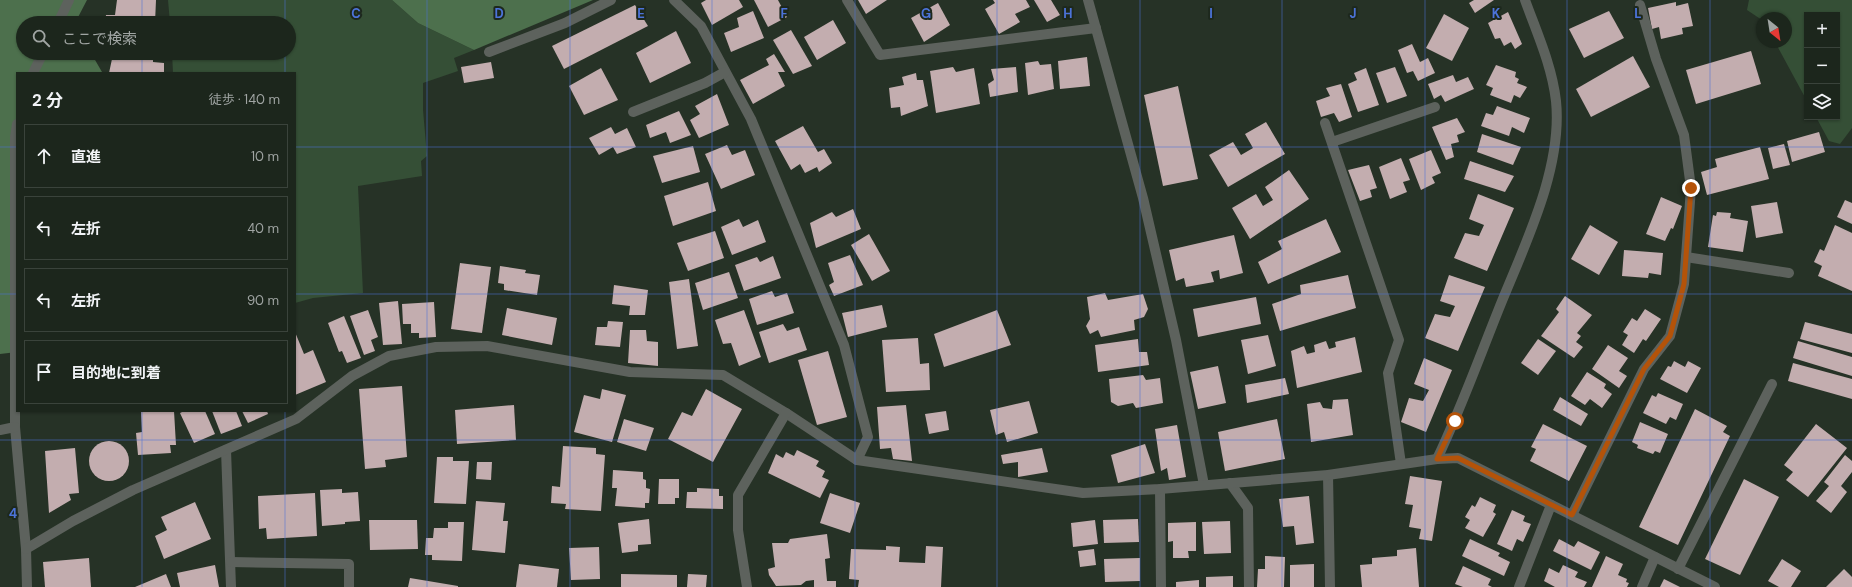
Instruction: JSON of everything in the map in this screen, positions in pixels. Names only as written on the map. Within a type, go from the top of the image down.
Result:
[{"type":"street","points":[[62,16],[70,0]]},
{"type":"street","points":[[489,52],[565,23],[611,0]]},
{"type":"street","points":[[674,0],[701,26],[751,119],[844,345],[868,437],[857,460]]},
{"type":"street","points":[[847,0],[880,55],[1096,28]]},
{"type":"street","points":[[1088,0],[1143,198],[1174,333],[1204,485]]},
{"type":"street","points":[[1437,459],[1455,421],[1542,198],[1556,142],[1556,101],[1549,65],[1525,0]]},
{"type":"street","points":[[1572,515],[1644,369],[1670,336],[1684,284],[1691,188],[1684,135],[1656,59],[1640,5]]},
{"type":"street","points":[[34,72],[40,60]]},
{"type":"street","points":[[633,112],[705,83],[725,72]]},
{"type":"street","points":[[1332,142],[1435,107]]},
{"type":"street","points":[[1326,122],[1399,340],[1388,373],[1401,464]]},
{"type":"street","points":[[16,130],[15,427],[26,549],[27,587]]},
{"type":"street","points":[[1686,257],[1789,273]]},
{"type":"street","points":[[26,549],[73,520],[133,490],[296,420],[352,376],[389,356],[436,347],[487,346],[630,372],[723,375],[786,413],[857,460],[1083,493],[1160,489],[1328,475],[1437,459],[1458,458],[1715,587]]},
{"type":"street","points":[[1678,569],[1772,384]]},
{"type":"street","points":[[746,587],[738,530],[738,495],[786,413]]},
{"type":"street","points":[[0,430],[15,427]]},
{"type":"street","points":[[226,450],[231,587]]},
{"type":"street","points":[[1328,475],[1330,587]]},
{"type":"street","points":[[1230,483],[1248,508],[1249,587]]},
{"type":"street","points":[[1160,489],[1161,587]]},
{"type":"street","points":[[1519,587],[1551,505]]},
{"type":"street","points":[[1642,587],[1655,557]]},
{"type":"street","points":[[231,562],[349,564],[349,587]]},
{"type":"green space","points":[[0,0],[87,0],[79,16],[16,16],[16,60],[95,60],[102,72],[16,72],[16,352],[0,354]]},
{"type":"green space","points":[[168,0],[392,0],[418,23],[474,50],[454,58],[458,71],[423,83],[423,110],[427,156],[421,161],[422,176],[358,186],[363,293],[313,298],[296,303],[296,72],[173,72],[172,60],[296,60],[296,16],[169,16]]},
{"type":"green space","points":[[392,0],[593,0],[474,50],[418,23]]},
{"type":"green space","points":[[1749,0],[1852,0],[1852,128],[1840,144],[1829,141],[1818,120],[1840,120],[1840,12],[1804,12],[1804,95],[1778,48],[1792,48],[1792,12],[1756,12],[1756,16],[1747,10]]},
{"type":"building","points":[[117,0],[156,0],[155,16],[106,16],[115,15]]},
{"type":"building","points":[[706,0],[739,0],[743,7],[712,25],[701,3]]},
{"type":"building","points":[[754,0],[778,0],[787,17],[768,27]]},
{"type":"building","points":[[858,0],[887,0],[866,14]]},
{"type":"building","points":[[993,0],[1026,0],[1030,7],[1015,14],[1020,22],[999,34],[985,9],[995,3]]},
{"type":"building","points":[[1034,0],[1051,0],[1060,15],[1047,22]]},
{"type":"building","points":[[1474,0],[1494,0],[1475,13],[1469,3]]},
{"type":"building","points":[[1676,2],[1676,6],[1688,3],[1693,26],[1682,28],[1683,34],[1661,39],[1659,27],[1652,29],[1648,8]]},
{"type":"building","points":[[938,3],[950,25],[924,42],[911,18]]},
{"type":"building","points":[[635,5],[648,26],[564,69],[552,46]]},
{"type":"building","points":[[753,11],[764,38],[731,52],[724,33],[739,27],[737,18]]},
{"type":"building","points":[[1609,11],[1624,38],[1584,58],[1569,29]]},
{"type":"building","points":[[1508,12],[1522,44],[1515,49],[1511,42],[1504,46],[1500,38],[1495,39],[1488,23]]},
{"type":"building","points":[[1444,14],[1469,28],[1452,61],[1426,48]]},
{"type":"building","points":[[833,20],[846,43],[817,60],[804,37]]},
{"type":"building","points":[[791,30],[812,66],[793,74],[773,40]]},
{"type":"building","points":[[676,31],[691,63],[650,83],[636,53]]},
{"type":"building","points":[[1412,44],[1420,62],[1428,58],[1435,73],[1418,81],[1413,71],[1407,73],[1398,50]]},
{"type":"building","points":[[1751,51],[1761,84],[1696,104],[1686,70]]},
{"type":"building","points":[[774,54],[785,72],[778,72],[785,86],[753,104],[740,80],[769,65],[766,59]]},
{"type":"building","points":[[1633,56],[1650,87],[1591,117],[1576,89]]},
{"type":"building","points":[[1087,57],[1090,86],[1060,89],[1058,61]]},
{"type":"building","points":[[112,60],[153,60],[153,62],[164,63],[164,72],[109,72]]},
{"type":"building","points":[[1038,61],[1040,65],[1051,64],[1054,89],[1028,95],[1025,63]]},
{"type":"building","points":[[491,62],[494,78],[464,83],[461,67]]},
{"type":"building","points":[[1496,65],[1516,72],[1515,77],[1519,79],[1517,83],[1527,87],[1520,98],[1514,95],[1511,103],[1490,95],[1493,88],[1486,85]]},
{"type":"building","points":[[953,67],[956,72],[974,68],[980,104],[936,113],[930,71]]},
{"type":"building","points":[[1016,67],[1018,92],[990,97],[988,84],[994,80],[991,69]]},
{"type":"building","points":[[1395,67],[1407,96],[1387,103],[1376,73]]},
{"type":"building","points":[[601,68],[618,100],[584,115],[569,86]]},
{"type":"building","points":[[1366,68],[1379,105],[1358,112],[1348,84],[1357,80],[1354,73]]},
{"type":"building","points":[[916,73],[917,80],[923,80],[928,106],[901,116],[900,107],[891,108],[889,88],[904,85],[902,77]]},
{"type":"building","points":[[1453,75],[1456,82],[1468,77],[1474,89],[1445,102],[1441,95],[1434,99],[1428,84]]},
{"type":"building","points":[[1341,84],[1352,117],[1339,122],[1334,113],[1321,117],[1316,101],[1330,96],[1326,88]]},
{"type":"building","points":[[1178,86],[1198,179],[1163,186],[1144,95]]},
{"type":"building","points":[[717,94],[729,125],[699,138],[690,120],[700,114],[695,106]]},
{"type":"building","points":[[1497,106],[1530,118],[1524,133],[1512,127],[1509,136],[1481,126],[1486,113],[1493,115]]},
{"type":"building","points":[[679,111],[691,135],[670,143],[666,132],[650,138],[646,125]]},
{"type":"building","points":[[1457,118],[1465,132],[1457,135],[1459,142],[1451,144],[1454,157],[1446,160],[1432,127]]},
{"type":"building","points":[[1266,122],[1285,154],[1228,187],[1209,155],[1233,142],[1241,155],[1253,148],[1245,134]]},
{"type":"building","points":[[803,126],[818,152],[824,149],[832,163],[819,172],[817,167],[805,173],[800,164],[791,170],[775,141]]},
{"type":"building","points":[[611,127],[615,134],[627,128],[636,147],[617,154],[613,147],[599,155],[589,138]]},
{"type":"building","points":[[1819,132],[1825,152],[1792,162],[1787,141]]},
{"type":"building","points":[[1482,134],[1521,147],[1513,165],[1477,152]]},
{"type":"building","points":[[1784,144],[1790,165],[1773,169],[1768,148]]},
{"type":"building","points":[[727,145],[732,155],[745,150],[755,175],[721,189],[705,154]]},
{"type":"building","points":[[693,146],[700,172],[662,183],[653,156]]},
{"type":"building","points":[[1760,147],[1769,179],[1707,195],[1701,172],[1717,167],[1715,159]]},
{"type":"building","points":[[1431,150],[1441,173],[1432,177],[1435,183],[1421,190],[1409,159]]},
{"type":"building","points":[[1401,158],[1410,180],[1403,182],[1407,192],[1390,199],[1379,167]]},
{"type":"building","points":[[1470,161],[1514,176],[1505,192],[1464,179]]},
{"type":"building","points":[[1369,165],[1377,188],[1370,190],[1372,197],[1360,201],[1348,170]]},
{"type":"building","points":[[1289,170],[1309,199],[1250,239],[1232,208],[1256,194],[1263,206],[1273,200],[1265,187]]},
{"type":"building","points":[[708,182],[716,211],[673,226],[664,196]]},
{"type":"building","points":[[1478,194],[1514,208],[1487,271],[1454,258],[1465,233],[1479,236],[1484,225],[1469,219]]},
{"type":"building","points":[[1661,197],[1682,206],[1673,229],[1671,228],[1665,241],[1646,234]]},
{"type":"building","points":[[1845,200],[1852,203],[1852,224],[1837,217]]},
{"type":"building","points":[[1777,202],[1783,233],[1756,238],[1751,206]]},
{"type":"building","points":[[853,209],[861,229],[816,248],[810,223],[832,212],[836,217]]},
{"type":"building","points":[[1717,212],[1731,213],[1730,218],[1748,221],[1743,252],[1708,247],[1713,215],[1716,216]]},
{"type":"building","points":[[739,219],[743,227],[758,220],[766,242],[732,255],[721,227]]},
{"type":"building","points":[[1326,219],[1341,252],[1268,284],[1258,262],[1282,249],[1278,241]]},
{"type":"building","points":[[1590,225],[1618,242],[1599,275],[1571,259]]},
{"type":"building","points":[[1835,225],[1852,233],[1852,291],[1818,276],[1822,266],[1814,262],[1820,249],[1824,251]]},
{"type":"building","points":[[715,231],[724,258],[688,271],[677,243]]},
{"type":"building","points":[[869,234],[890,271],[872,281],[851,245]]},
{"type":"building","points":[[1234,235],[1243,273],[1220,279],[1219,270],[1211,272],[1214,282],[1186,287],[1184,278],[1176,281],[1169,250]]},
{"type":"building","points":[[1624,250],[1663,253],[1661,275],[1649,273],[1648,278],[1622,276]]},
{"type":"building","points":[[850,255],[863,285],[834,296],[829,285],[834,282],[828,263]]},
{"type":"building","points":[[773,256],[781,278],[744,291],[735,265],[757,257],[760,262]]},
{"type":"building","points":[[460,263],[491,267],[482,333],[451,329]]},
{"type":"building","points":[[500,266],[526,270],[525,273],[540,275],[537,295],[504,290],[504,284],[498,283]]},
{"type":"building","points":[[729,272],[738,298],[703,310],[695,283]]},
{"type":"building","points":[[1348,275],[1356,308],[1280,331],[1272,304],[1301,294],[1300,285]]},
{"type":"building","points":[[1449,275],[1485,287],[1458,351],[1425,338],[1435,314],[1450,317],[1455,306],[1440,301]]},
{"type":"building","points":[[689,279],[698,346],[677,349],[669,282]]},
{"type":"building","points":[[614,285],[648,290],[645,315],[629,315],[630,306],[612,304]]},
{"type":"building","points":[[772,291],[775,297],[787,293],[794,313],[757,325],[749,299]]},
{"type":"building","points":[[1105,293],[1108,300],[1143,294],[1148,309],[1144,317],[1134,320],[1135,330],[1101,337],[1098,330],[1090,334],[1086,326],[1090,319],[1087,297]]},
{"type":"building","points":[[1565,296],[1592,315],[1577,333],[1581,336],[1576,342],[1583,347],[1574,358],[1541,336],[1559,312],[1556,309]]},
{"type":"building","points":[[1256,297],[1261,324],[1198,337],[1193,309]]},
{"type":"building","points":[[398,301],[402,344],[383,345],[379,303]]},
{"type":"building","points":[[434,302],[436,337],[419,338],[419,333],[411,333],[411,324],[403,324],[402,304]]},
{"type":"building","points":[[882,305],[887,327],[848,337],[842,313]]},
{"type":"building","points":[[507,308],[557,318],[552,345],[502,335]]},
{"type":"building","points":[[1645,309],[1661,319],[1646,341],[1643,339],[1634,353],[1622,345],[1628,335],[1623,332],[1632,318],[1637,321]]},
{"type":"building","points":[[368,310],[378,337],[371,340],[375,351],[364,355],[350,316]]},
{"type":"building","points":[[744,310],[761,357],[739,366],[731,343],[723,344],[715,320]]},
{"type":"building","points":[[997,310],[1011,345],[944,367],[934,334]]},
{"type":"building","points":[[344,316],[361,358],[347,363],[342,351],[339,352],[328,323]]},
{"type":"building","points":[[608,321],[623,322],[620,347],[595,345],[597,327],[607,327]]},
{"type":"building","points":[[1805,322],[1852,334],[1852,353],[1800,339]]},
{"type":"building","points":[[783,324],[787,331],[799,327],[807,350],[769,363],[759,332]]},
{"type":"building","points":[[630,330],[646,330],[647,341],[658,342],[658,366],[628,363]]},
{"type":"building","points":[[296,334],[304,354],[313,350],[326,382],[296,395]]},
{"type":"building","points":[[1268,335],[1276,366],[1248,374],[1241,340]]},
{"type":"building","points":[[1355,337],[1362,372],[1297,388],[1291,351],[1304,346],[1307,354],[1315,352],[1314,345],[1326,341],[1329,349],[1336,347],[1335,342]]},
{"type":"building","points":[[918,338],[920,364],[929,363],[930,390],[886,392],[882,340]]},
{"type":"building","points":[[1138,339],[1139,352],[1147,352],[1149,365],[1098,372],[1095,345]]},
{"type":"building","points":[[1538,339],[1556,351],[1538,375],[1521,363]]},
{"type":"building","points":[[1798,341],[1852,357],[1852,376],[1793,358]]},
{"type":"building","points":[[1608,345],[1628,358],[1619,371],[1627,376],[1619,388],[1592,369]]},
{"type":"building","points":[[828,351],[847,417],[817,425],[798,360]]},
{"type":"building","points":[[1424,358],[1452,370],[1426,432],[1401,422],[1409,398],[1423,401],[1429,390],[1414,384]]},
{"type":"building","points":[[1674,361],[1685,367],[1688,361],[1701,368],[1687,393],[1660,379],[1668,366],[1671,367]]},
{"type":"building","points":[[1793,363],[1852,379],[1852,399],[1788,381]]},
{"type":"building","points":[[1218,366],[1226,403],[1198,409],[1190,372]]},
{"type":"building","points":[[1587,372],[1606,384],[1604,388],[1612,394],[1602,408],[1590,399],[1585,405],[1571,396]]},
{"type":"building","points":[[1143,375],[1146,380],[1160,378],[1163,403],[1136,408],[1133,403],[1118,406],[1111,402],[1109,379]]},
{"type":"building","points":[[1285,378],[1289,394],[1247,403],[1245,385]]},
{"type":"building","points":[[402,386],[407,457],[385,460],[386,467],[365,469],[359,389]]},
{"type":"building","points":[[602,389],[626,395],[612,442],[574,432],[584,395],[600,399]]},
{"type":"building","points":[[706,389],[742,409],[713,462],[668,439],[682,412],[692,416]]},
{"type":"building","points":[[1658,393],[1683,404],[1676,420],[1670,417],[1666,424],[1643,413],[1652,395],[1656,397]]},
{"type":"building","points":[[1560,397],[1588,414],[1581,426],[1553,410]]},
{"type":"building","points":[[1348,399],[1353,435],[1311,442],[1307,404],[1320,402],[1323,408],[1332,409],[1333,400]]},
{"type":"building","points":[[1029,401],[1038,433],[1007,442],[1004,432],[996,435],[990,410]]},
{"type":"building","points":[[514,405],[516,440],[457,444],[455,410]]},
{"type":"building","points":[[906,405],[912,461],[893,459],[891,448],[880,449],[877,407]]},
{"type":"building","points":[[1695,409],[1727,426],[1723,432],[1730,436],[1678,545],[1639,527]]},
{"type":"building","points":[[946,411],[949,430],[929,434],[925,414]]},
{"type":"building","points":[[141,412],[174,412],[176,445],[170,445],[171,453],[138,455],[136,433],[142,432]]},
{"type":"building","points":[[205,412],[215,434],[194,443],[180,413]]},
{"type":"building","points":[[212,412],[236,412],[242,426],[221,434]]},
{"type":"building","points":[[242,412],[267,412],[268,414],[248,423]]},
{"type":"building","points":[[624,419],[654,428],[646,451],[617,442]]},
{"type":"building","points":[[1277,419],[1285,459],[1225,471],[1218,432]]},
{"type":"building","points":[[1640,422],[1668,434],[1660,453],[1655,451],[1653,454],[1637,448],[1638,445],[1632,442]]},
{"type":"building","points":[[1543,424],[1587,446],[1569,481],[1530,461],[1536,449],[1531,447]]},
{"type":"building","points":[[1816,424],[1847,448],[1808,497],[1786,480],[1793,472],[1784,465]]},
{"type":"building","points":[[1177,425],[1186,477],[1169,480],[1167,468],[1161,471],[1155,429]]},
{"type":"building","points":[[109,441],[117,443],[123,447],[127,453],[129,461],[127,469],[123,475],[117,479],[109,481],[101,479],[95,475],[91,469],[89,461],[91,453],[95,447],[101,443]]},
{"type":"building","points":[[1145,444],[1155,473],[1118,483],[1111,455]]},
{"type":"building","points":[[563,446],[596,448],[596,454],[605,455],[601,511],[565,509],[566,504],[551,503],[552,486],[560,487]]},
{"type":"building","points":[[75,448],[79,493],[69,494],[71,500],[49,513],[45,451]]},
{"type":"building","points":[[1042,448],[1048,472],[1018,477],[1018,462],[1003,464],[1001,455]]},
{"type":"building","points":[[797,450],[819,461],[816,466],[825,471],[822,477],[829,480],[820,498],[768,473],[776,454],[783,458],[786,452],[794,456]]},
{"type":"building","points":[[1845,455],[1852,461],[1852,472],[1841,486],[1847,492],[1831,513],[1816,501],[1829,486],[1824,482]]},
{"type":"building","points":[[437,457],[453,457],[453,461],[469,461],[466,504],[434,503]]},
{"type":"building","points":[[477,462],[492,462],[491,480],[476,479]]},
{"type":"building","points":[[613,470],[643,472],[643,479],[646,480],[646,488],[650,489],[649,503],[645,503],[645,508],[615,506],[617,488],[612,488]]},
{"type":"building","points":[[1410,476],[1442,481],[1432,541],[1419,539],[1421,529],[1409,527],[1413,505],[1405,504]]},
{"type":"building","points":[[659,479],[679,479],[679,498],[675,498],[675,504],[658,504]]},
{"type":"building","points":[[1744,479],[1779,497],[1740,575],[1705,559]]},
{"type":"building","points":[[697,488],[719,489],[719,496],[723,496],[723,509],[686,508],[687,492],[697,492]]},
{"type":"building","points":[[342,489],[342,493],[358,492],[360,521],[322,526],[320,490]]},
{"type":"building","points":[[315,493],[317,536],[267,539],[266,528],[259,529],[258,496]]},
{"type":"building","points":[[830,493],[860,503],[850,533],[820,523]]},
{"type":"building","points":[[1309,496],[1314,543],[1296,545],[1294,526],[1283,527],[1279,499]]},
{"type":"building","points":[[1480,497],[1496,505],[1493,512],[1496,514],[1483,537],[1465,528],[1470,520],[1465,517],[1472,505],[1475,507]]},
{"type":"building","points":[[476,501],[505,503],[503,521],[508,521],[505,553],[472,550]]},
{"type":"building","points":[[195,502],[211,539],[164,559],[155,536],[167,530],[161,517]]},
{"type":"building","points":[[1512,510],[1525,516],[1523,521],[1531,524],[1523,542],[1517,539],[1512,551],[1497,544]]},
{"type":"building","points":[[649,519],[651,544],[638,545],[638,551],[622,553],[618,523]]},
{"type":"building","points":[[1138,519],[1139,542],[1104,543],[1103,520]]},
{"type":"building","points":[[369,520],[417,520],[418,549],[370,550]]},
{"type":"building","points":[[1095,520],[1098,544],[1073,547],[1071,523]]},
{"type":"building","points":[[1230,521],[1231,553],[1204,554],[1202,522]]},
{"type":"building","points":[[448,522],[464,522],[462,561],[432,560],[432,555],[425,555],[426,538],[433,538],[434,528],[448,528]]},
{"type":"building","points":[[1196,522],[1196,551],[1188,551],[1189,558],[1173,558],[1173,541],[1168,542],[1168,523]]},
{"type":"building","points":[[827,534],[830,558],[825,559],[827,581],[836,581],[836,587],[814,587],[814,580],[806,581],[801,585],[776,586],[769,575],[768,569],[775,567],[772,543],[788,543],[790,539]]},
{"type":"building","points":[[1470,539],[1500,553],[1498,556],[1510,562],[1504,576],[1462,556]]},
{"type":"building","points":[[1559,539],[1574,547],[1578,541],[1600,552],[1591,570],[1553,551]]},
{"type":"building","points":[[886,546],[900,547],[899,562],[925,563],[926,546],[943,547],[941,587],[858,587],[859,580],[849,579],[851,549],[886,550]]},
{"type":"building","points":[[599,547],[600,579],[571,580],[569,548]]},
{"type":"building","points":[[1416,548],[1419,587],[1362,587],[1360,565],[1372,564],[1372,558],[1397,556],[1397,550]]},
{"type":"building","points":[[1094,549],[1096,565],[1080,567],[1078,551]]},
{"type":"building","points":[[1265,556],[1285,557],[1284,587],[1257,587],[1258,569],[1265,569]]},
{"type":"building","points":[[1606,556],[1623,564],[1618,575],[1627,579],[1626,582],[1629,583],[1627,587],[1592,587]]},
{"type":"building","points":[[89,558],[91,587],[45,587],[43,562]]},
{"type":"building","points":[[1140,558],[1140,581],[1105,582],[1104,559]]},
{"type":"building","points":[[1782,559],[1801,571],[1791,587],[1779,587],[1768,581]]},
{"type":"building","points":[[519,564],[559,569],[557,587],[516,587]]},
{"type":"building","points":[[1314,564],[1314,587],[1290,587],[1290,565]]},
{"type":"building","points":[[215,565],[219,587],[180,587],[177,573]]},
{"type":"building","points":[[1563,565],[1578,572],[1575,577],[1587,582],[1584,587],[1555,587],[1544,581],[1549,568],[1559,573]]},
{"type":"building","points":[[1463,566],[1491,579],[1488,585],[1492,587],[1463,587],[1455,584]]},
{"type":"building","points":[[1844,569],[1852,577],[1852,587],[1826,587]]},
{"type":"building","points":[[166,574],[171,587],[135,587]]},
{"type":"building","points":[[621,574],[677,575],[677,587],[621,587]]},
{"type":"building","points":[[688,574],[707,575],[706,587],[687,587]]},
{"type":"building","points":[[1233,576],[1233,587],[1206,587],[1206,577]]},
{"type":"building","points":[[410,578],[458,586],[458,587],[408,587]]},
{"type":"building","points":[[1664,579],[1680,587],[1660,587]]},
{"type":"building","points":[[1199,580],[1199,587],[1176,587],[1176,582]]},
{"type":"route","points":[[1455,421],[1437,459],[1458,458],[1572,515],[1644,369],[1670,336],[1684,284],[1691,188]]}]
